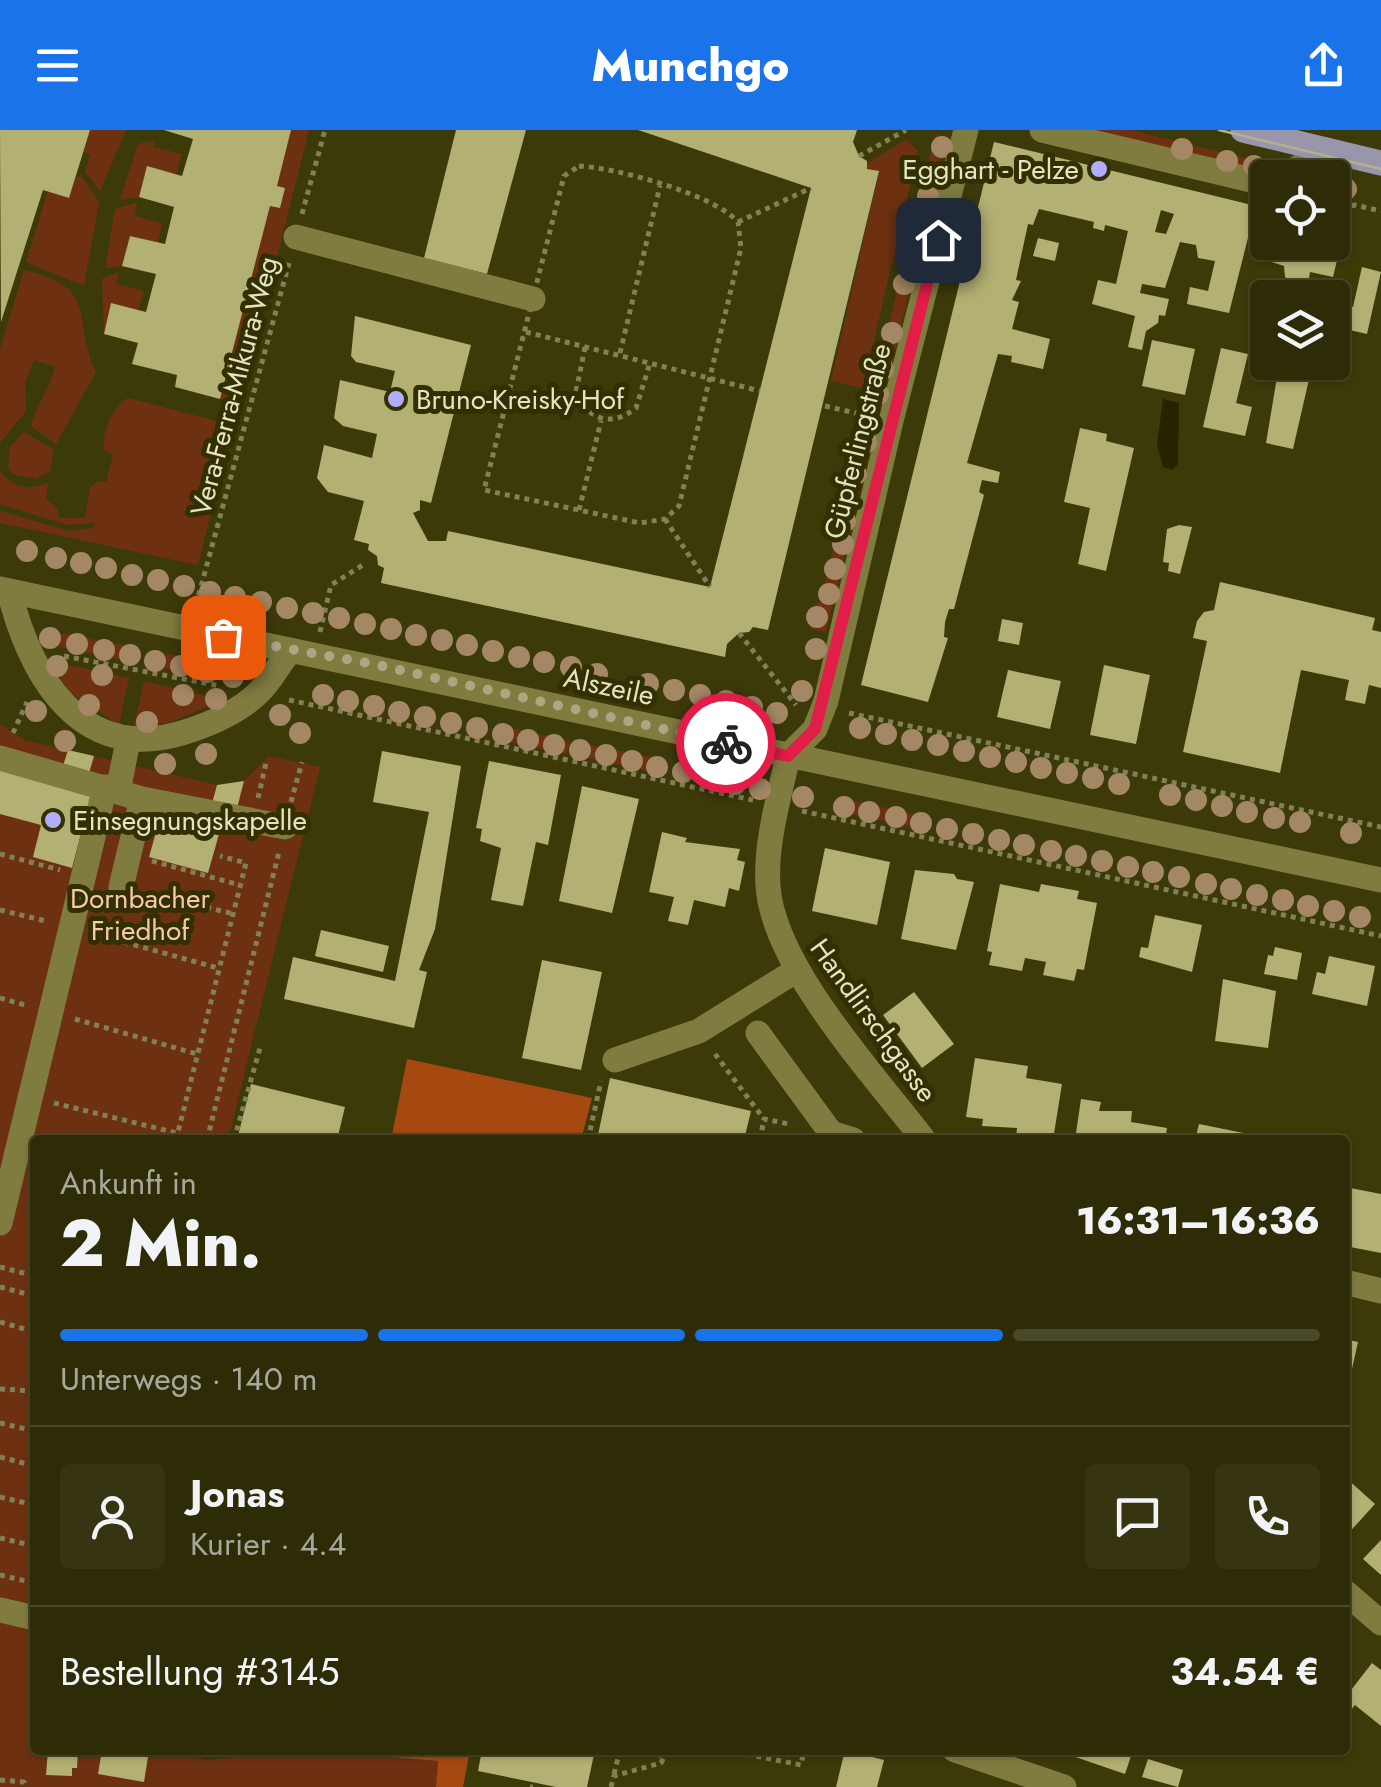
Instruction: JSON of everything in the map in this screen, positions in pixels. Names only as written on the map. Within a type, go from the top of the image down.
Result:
[{"type":"main road","points":[[1244,130],[1381,163]]},
{"type":"street","name":"Güpferlingstraße","points":[[788,756],[815,729],[826,701],[891,421],[966,130]]},
{"type":"street","points":[[1042,130],[1250,180]]},
{"type":"street","points":[[1310,160],[1326,150]]},
{"type":"street","points":[[296,237],[532,300]]},
{"type":"street","points":[[5,590],[40,673],[83,722],[128,741],[161,739],[222,718],[259,693],[302,653]]},
{"type":"street","name":"Alszeile","points":[[5,590],[1381,880]]},
{"type":"street","points":[[121,887],[129,855],[122,793],[128,741]]},
{"type":"street","name":"Handlirschgasse","points":[[788,756],[768,852],[768,888],[779,938],[797,970],[914,1135]]},
{"type":"street","points":[[2,759],[232,820],[285,827]]},
{"type":"street","points":[[0,1223],[82,876],[122,793]]},
{"type":"street","points":[[615,1060],[699,1031],[797,970]]},
{"type":"street","points":[[758,1034],[840,1135]]},
{"type":"street","points":[[1350,1283],[1381,1291]]},
{"type":"street","points":[[1350,1596],[1381,1622]]},
{"type":"street","points":[[0,1610],[30,1617]]},
{"type":"street","points":[[970,1755],[1064,1787]]},
{"type":"path","name":"Vera-Ferra-Mikura-Weg","points":[[190,630],[325,130]]},
{"type":"path","points":[[860,156],[906,130]]},
{"type":"path","points":[[578,166],[600,167],[723,208],[738,222],[742,248],[679,506],[665,519],[640,524],[484,490],[564,176],[578,166]]},
{"type":"path","points":[[619,354],[660,186]]},
{"type":"path","points":[[738,222],[811,188]]},
{"type":"path","points":[[1350,206],[1381,211]]},
{"type":"path","points":[[524,332],[760,391]]},
{"type":"path","points":[[585,346],[576,392],[589,414],[602,420],[614,420],[636,408],[650,363]]},
{"type":"path","points":[[825,406],[891,421]]},
{"type":"path","points":[[580,510],[602,420]]},
{"type":"path","points":[[665,519],[710,586]]},
{"type":"path","points":[[302,653],[331,585],[366,563]]},
{"type":"path","points":[[739,633],[815,729]]},
{"type":"path","points":[[28,648],[259,693],[1381,936]]},
{"type":"path","points":[[2,759],[40,673]]},
{"type":"path","points":[[850,712],[1381,827]]},
{"type":"path","points":[[253,820],[267,759]]},
{"type":"path","points":[[208,1135],[302,762]]},
{"type":"path","points":[[0,854],[82,876]]},
{"type":"path","points":[[129,855],[240,885]]},
{"type":"path","points":[[177,1135],[246,863],[220,856]]},
{"type":"path","points":[[121,887],[234,914]]},
{"type":"path","points":[[0,910],[218,968]]},
{"type":"path","points":[[0,998],[197,1054]]},
{"type":"path","points":[[699,1031],[764,1119],[833,1135]]},
{"type":"path","points":[[235,1135],[260,1048]]},
{"type":"path","points":[[589,1135],[605,1065],[615,1060]]},
{"type":"path","points":[[30,1098],[173,1135]]},
{"type":"path","points":[[761,1135],[764,1119]]},
{"type":"path","points":[[0,1267],[30,1275]]},
{"type":"path","points":[[0,1287],[30,1295]]},
{"type":"path","points":[[0,1322],[30,1331]]},
{"type":"path","points":[[0,1389],[30,1390]]},
{"type":"path","points":[[0,1422],[30,1430]]},
{"type":"path","points":[[0,1458],[30,1465]]},
{"type":"path","points":[[0,1497],[30,1504]]},
{"type":"path","points":[[0,1538],[30,1545]]},
{"type":"path","points":[[0,1575],[30,1582]]},
{"type":"path","points":[[611,1787],[619,1755]]},
{"type":"path","points":[[614,1776],[661,1763],[664,1757],[659,1755]]},
{"type":"path","points":[[752,1755],[801,1765],[803,1755]]},
{"type":"path","points":[[0,1780],[24,1782],[24,1787]]},
{"type":"green space","points":[[90,130],[126,130],[100,191],[85,172],[90,155],[84,152]]},
{"type":"green space","points":[[291,130],[309,130],[247,376],[235,389],[232,401],[220,399],[270,206],[280,208],[285,188],[277,186]]},
{"type":"green space","points":[[1079,130],[1131,130],[1253,160],[1250,169]]},
{"type":"green space","points":[[935,134],[946,137],[881,409],[869,406]]},
{"type":"green space","points":[[906,139],[918,151],[863,388],[831,381],[879,172],[867,169],[867,164]]},
{"type":"green space","points":[[155,140],[153,147],[182,154],[176,174],[147,167],[139,197],[120,200],[138,144]]},
{"type":"green space","points":[[76,177],[82,177],[99,202],[84,286],[26,262],[48,191],[69,198]]},
{"type":"green space","points":[[137,203],[135,216],[162,223],[158,243],[130,236],[122,266],[105,268],[115,209]]},
{"type":"green space","points":[[24,270],[64,286],[74,296],[96,372],[56,444],[31,426],[55,367],[34,360],[25,383],[26,411],[0,443],[0,349]]},
{"type":"green space","points":[[119,272],[116,284],[144,291],[138,310],[104,334],[102,279]]},
{"type":"green space","points":[[128,398],[233,425],[198,565],[0,523],[0,511],[69,531],[93,528],[94,523],[68,525],[0,504],[0,470],[21,486],[48,482],[46,499],[58,510],[58,518],[85,518],[90,488],[98,481],[106,482],[113,455],[104,449],[107,427],[113,413]]},
{"type":"green space","points":[[863,428],[875,430],[826,632],[810,629],[816,603],[820,603]]},
{"type":"green space","points":[[24,432],[54,450],[50,471],[36,479],[13,474],[8,467],[10,447]]},
{"type":"green space","points":[[50,631],[137,648],[134,662],[43,644]]},
{"type":"green space","points":[[151,650],[238,669],[239,684],[147,665]]},
{"type":"green space","points":[[49,661],[129,678],[119,725],[70,692]]},
{"type":"green space","points":[[144,681],[223,700],[171,722],[133,729]]},
{"type":"green space","name":"Dornbacher Friedhof","points":[[0,724],[24,740],[217,785],[244,781],[269,756],[320,767],[229,1135],[30,1135],[30,1755],[188,1755],[206,1760],[256,1755],[367,1755],[438,1761],[436,1787],[0,1787]]},
{"type":"green space","points":[[497,725],[570,741],[567,754],[495,739]]},
{"type":"green space","points":[[585,744],[665,760],[662,774],[582,757]]},
{"type":"green space","points":[[839,798],[929,817],[926,830],[836,811]]},
{"type":"shaded area","points":[[1163,399],[1179,403],[1178,464],[1173,470],[1163,467],[1157,444]]},
{"type":"shaded area","points":[[407,1059],[592,1098],[582,1135],[392,1135]]},
{"type":"shaded area","points":[[367,1755],[469,1755],[463,1787],[436,1787],[438,1761]]},
{"type":"building","points":[[0,130],[90,130],[69,198],[43,190],[1,322]]},
{"type":"building","points":[[164,130],[291,130],[277,186],[285,188],[280,208],[270,206],[220,399],[175,387],[177,375],[132,364],[138,343],[104,334],[111,303],[146,312],[156,274],[122,266],[130,236],[165,244],[174,207],[139,197],[147,166],[182,176],[193,139]]},
{"type":"building","points":[[456,130],[526,130],[487,274],[424,258]]},
{"type":"building","name":"Bruno-Kreisky-Hof","points":[[638,130],[857,130],[853,142],[859,156],[867,161],[867,169],[879,171],[768,630],[753,627],[749,632],[739,633],[727,644],[725,657],[381,583],[384,568],[378,565],[377,556],[368,550],[369,544],[354,540],[364,501],[328,492],[317,478],[324,445],[372,458],[377,434],[343,426],[334,418],[340,380],[390,392],[395,371],[356,362],[351,356],[355,316],[471,345],[431,503],[420,500],[420,510],[413,513],[428,541],[446,541],[448,531],[710,587],[811,188]]},
{"type":"building","points":[[994,142],[1250,205],[1250,230],[1229,313],[1187,304],[1190,287],[1208,291],[1215,261],[1198,258],[1196,245],[1180,242],[1165,288],[1142,284],[1140,293],[1169,299],[1165,316],[1159,315],[1158,323],[1146,331],[1142,350],[1128,347],[1135,316],[1092,304],[1098,280],[1116,284],[1128,231],[1105,225],[1104,231],[1093,228],[1094,222],[1039,209],[1033,225],[1028,224],[1016,280],[1021,281],[1012,300],[1019,302],[1012,329],[1050,339],[1043,369],[1011,362],[1012,356],[998,354],[967,463],[1000,472],[998,483],[982,480],[979,492],[984,495],[954,609],[949,609],[945,622],[944,637],[948,638],[928,702],[861,685]],"holes":[[[1161,210],[1174,214],[1166,234],[1155,232]]]},
{"type":"building","points":[[1038,238],[1059,243],[1055,261],[1033,256]]},
{"type":"building","points":[[1265,260],[1337,260],[1333,277],[1310,272],[1307,280],[1290,280],[1285,277],[1284,266]]},
{"type":"building","points":[[1362,267],[1381,272],[1367,334],[1350,330],[1350,306],[1353,307]]},
{"type":"building","points":[[1152,340],[1195,349],[1185,395],[1142,386]]},
{"type":"building","points":[[1221,348],[1248,354],[1236,403],[1252,407],[1245,436],[1203,427]]},
{"type":"building","points":[[1276,380],[1309,380],[1293,449],[1266,443]]},
{"type":"building","points":[[1080,428],[1107,434],[1106,441],[1134,448],[1106,571],[1078,564],[1090,508],[1064,502]]},
{"type":"building","points":[[1179,525],[1192,527],[1180,574],[1168,571],[1169,563],[1163,562],[1167,529]]},
{"type":"building","points":[[1220,582],[1375,618],[1372,630],[1381,632],[1381,688],[1369,685],[1365,704],[1345,700],[1349,680],[1301,670],[1280,773],[1183,752],[1207,641],[1193,638],[1197,621],[1204,612],[1214,610]]},
{"type":"building","points":[[1002,619],[1023,623],[1019,645],[998,641]]},
{"type":"building","points":[[1104,665],[1150,675],[1136,744],[1090,735]]},
{"type":"building","points":[[1008,670],[1061,681],[1050,729],[997,717]]},
{"type":"building","points":[[68,750],[94,756],[89,773],[63,766]]},
{"type":"building","points":[[382,751],[461,766],[435,929],[419,970],[427,972],[414,1028],[284,999],[293,957],[395,981],[429,812],[373,802]]},
{"type":"building","points":[[489,761],[561,775],[548,845],[536,842],[523,906],[491,900],[501,848],[480,841],[482,829],[476,828]]},
{"type":"building","name":"Einsegnungskapelle","points":[[0,770],[91,795],[72,868],[33,857],[41,825],[0,814]]},
{"type":"building","points":[[244,781],[236,812],[211,807],[217,785]]},
{"type":"building","points":[[582,786],[639,799],[612,913],[559,901]]},
{"type":"building","points":[[162,811],[221,827],[208,873],[149,857]]},
{"type":"building","points":[[662,832],[687,838],[685,842],[740,849],[737,860],[745,862],[739,891],[729,888],[725,907],[694,900],[688,925],[668,921],[674,897],[649,892]]},
{"type":"building","points":[[825,848],[890,862],[877,925],[812,911]]},
{"type":"building","points":[[915,870],[954,874],[957,879],[974,882],[956,950],[901,939]]},
{"type":"building","points":[[1000,884],[1039,892],[1041,884],[1079,891],[1077,899],[1097,903],[1084,970],[1077,969],[1074,981],[1043,975],[1046,962],[1025,958],[1022,971],[989,965],[992,952],[987,951]]},
{"type":"building","points":[[1155,915],[1202,925],[1192,972],[1139,957],[1141,947],[1148,948]]},
{"type":"building","points":[[321,930],[389,946],[383,972],[315,956]]},
{"type":"building","points":[[1275,947],[1302,953],[1297,980],[1264,974],[1268,955],[1273,956]]},
{"type":"building","points":[[1329,956],[1375,966],[1367,1006],[1312,994],[1317,972],[1325,974]]},
{"type":"building","points":[[542,960],[602,972],[581,1070],[522,1058]]},
{"type":"building","points":[[1223,979],[1276,991],[1268,1048],[1215,1041]]},
{"type":"building","points":[[914,992],[954,1044],[922,1068],[883,1015]]},
{"type":"building","points":[[975,1058],[1028,1066],[1026,1078],[1062,1084],[1054,1135],[1016,1135],[1017,1128],[982,1126],[983,1119],[966,1117]]},
{"type":"building","points":[[610,1078],[751,1111],[745,1135],[598,1135]]},
{"type":"building","points":[[251,1084],[345,1107],[338,1135],[238,1135]]},
{"type":"building","points":[[1081,1099],[1101,1102],[1099,1111],[1132,1111],[1131,1122],[1167,1128],[1166,1135],[1076,1135]]},
{"type":"building","points":[[1199,1124],[1253,1135],[1196,1135]]},
{"type":"building","points":[[1350,1188],[1381,1194],[1381,1253],[1350,1247]]},
{"type":"building","points":[[1350,1340],[1358,1342],[1350,1378]]},
{"type":"building","points":[[1350,1482],[1375,1504],[1350,1532]]},
{"type":"building","points":[[1381,1540],[1381,1575],[1363,1559]]},
{"type":"building","points":[[1372,1663],[1381,1670],[1381,1726],[1355,1705],[1350,1711],[1350,1691]]},
{"type":"building","points":[[48,1755],[78,1755],[72,1776],[46,1775]]},
{"type":"building","points":[[101,1755],[148,1755],[144,1782],[98,1774]]},
{"type":"building","points":[[481,1755],[594,1755],[587,1787],[556,1787],[478,1771]]},
{"type":"building","points":[[844,1755],[884,1760],[877,1787],[836,1787]]},
{"type":"building","points":[[1070,1755],[1131,1755],[1125,1774]]},
{"type":"building","points":[[1148,1759],[1183,1770],[1178,1787],[1142,1777]]},
{"type":"tram line","points":[[1219,130],[1381,169]]},
{"type":"way so far","points":[[223,637],[373,664],[726,743]]},
{"type":"place","name":"Egghart - Pelze","points":[[1099,169]]},
{"type":"place","name":"Bruno-Kreisky-Hof","points":[[396,399]]},
{"type":"place","name":"Einsegnungskapelle","points":[[53,820]]},
{"type":"route","points":[[726,743],[788,756],[815,729],[826,701],[938,240]]}]
